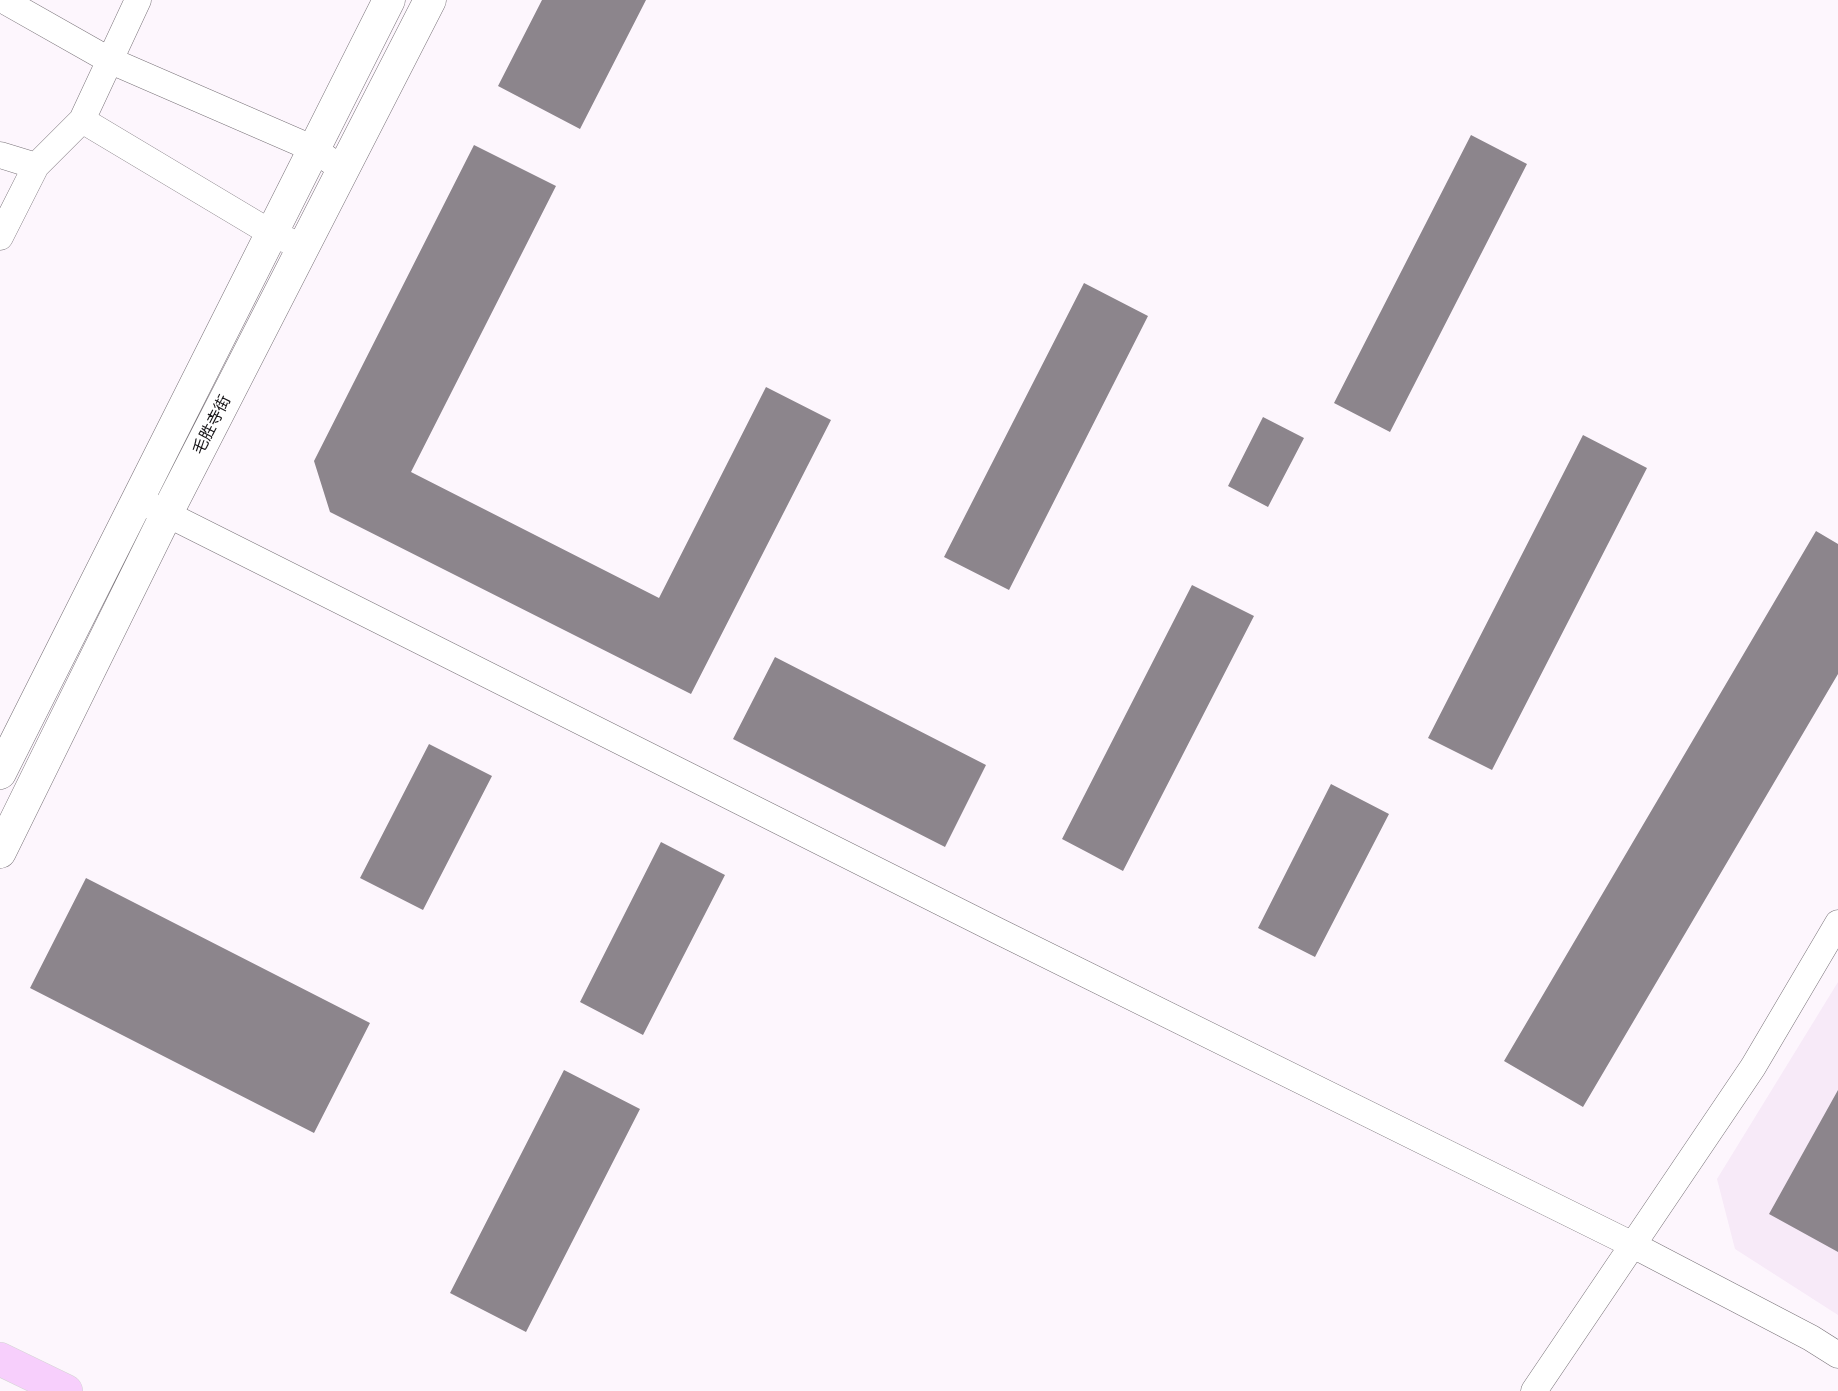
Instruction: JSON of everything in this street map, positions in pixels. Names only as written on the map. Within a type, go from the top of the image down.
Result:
[{"type":"main road","points":[[0,1359],[66,1391]]},
{"type":"street","points":[[3,0],[109,60],[314,149],[343,170]]},
{"type":"street","points":[[0,237],[36,166],[82,120],[138,0]]},
{"type":"street","name":"毛胜寺街","points":[[0,773],[389,0]]},
{"type":"street","name":"毛胜寺街","points":[[0,852],[167,513],[430,0]]},
{"type":"street","points":[[82,120],[271,233],[303,247]]},
{"type":"street","points":[[0,154],[36,166]]},
{"type":"street","points":[[137,499],[996,930],[1633,1245],[1811,1338],[1838,1355]]},
{"type":"street","points":[[1534,1391],[1753,1067],[1838,923]]},
{"type":"shaded area","points":[[1838,982],[1838,1315],[1735,1249],[1717,1179]]},
{"type":"building","points":[[542,0],[646,0],[580,129],[498,86]]},
{"type":"building","points":[[1471,135],[1527,164],[1390,432],[1334,403]]},
{"type":"building","points":[[474,145],[556,186],[411,472],[659,598],[766,387],[831,420],[691,694],[330,512],[314,461]]},
{"type":"building","points":[[1084,283],[1148,316],[1009,590],[944,557]]},
{"type":"building","points":[[1263,417],[1304,438],[1268,507],[1228,486]]},
{"type":"building","points":[[1583,435],[1647,468],[1492,770],[1428,738]]},
{"type":"building","points":[[1816,531],[1838,544],[1838,674],[1583,1107],[1504,1061]]},
{"type":"building","points":[[1192,585],[1254,616],[1123,871],[1062,839]]},
{"type":"building","points":[[775,657],[986,765],[945,847],[733,739]]},
{"type":"building","points":[[429,744],[492,776],[423,910],[360,878]]},
{"type":"building","points":[[1331,784],[1389,814],[1315,957],[1258,928]]},
{"type":"building","points":[[661,842],[725,875],[643,1035],[580,1002]]},
{"type":"building","points":[[86,878],[370,1023],[314,1133],[30,988]]},
{"type":"building","points":[[564,1070],[640,1109],[526,1332],[450,1293]]},
{"type":"building","points":[[1838,1090],[1838,1252],[1769,1214]]}]
